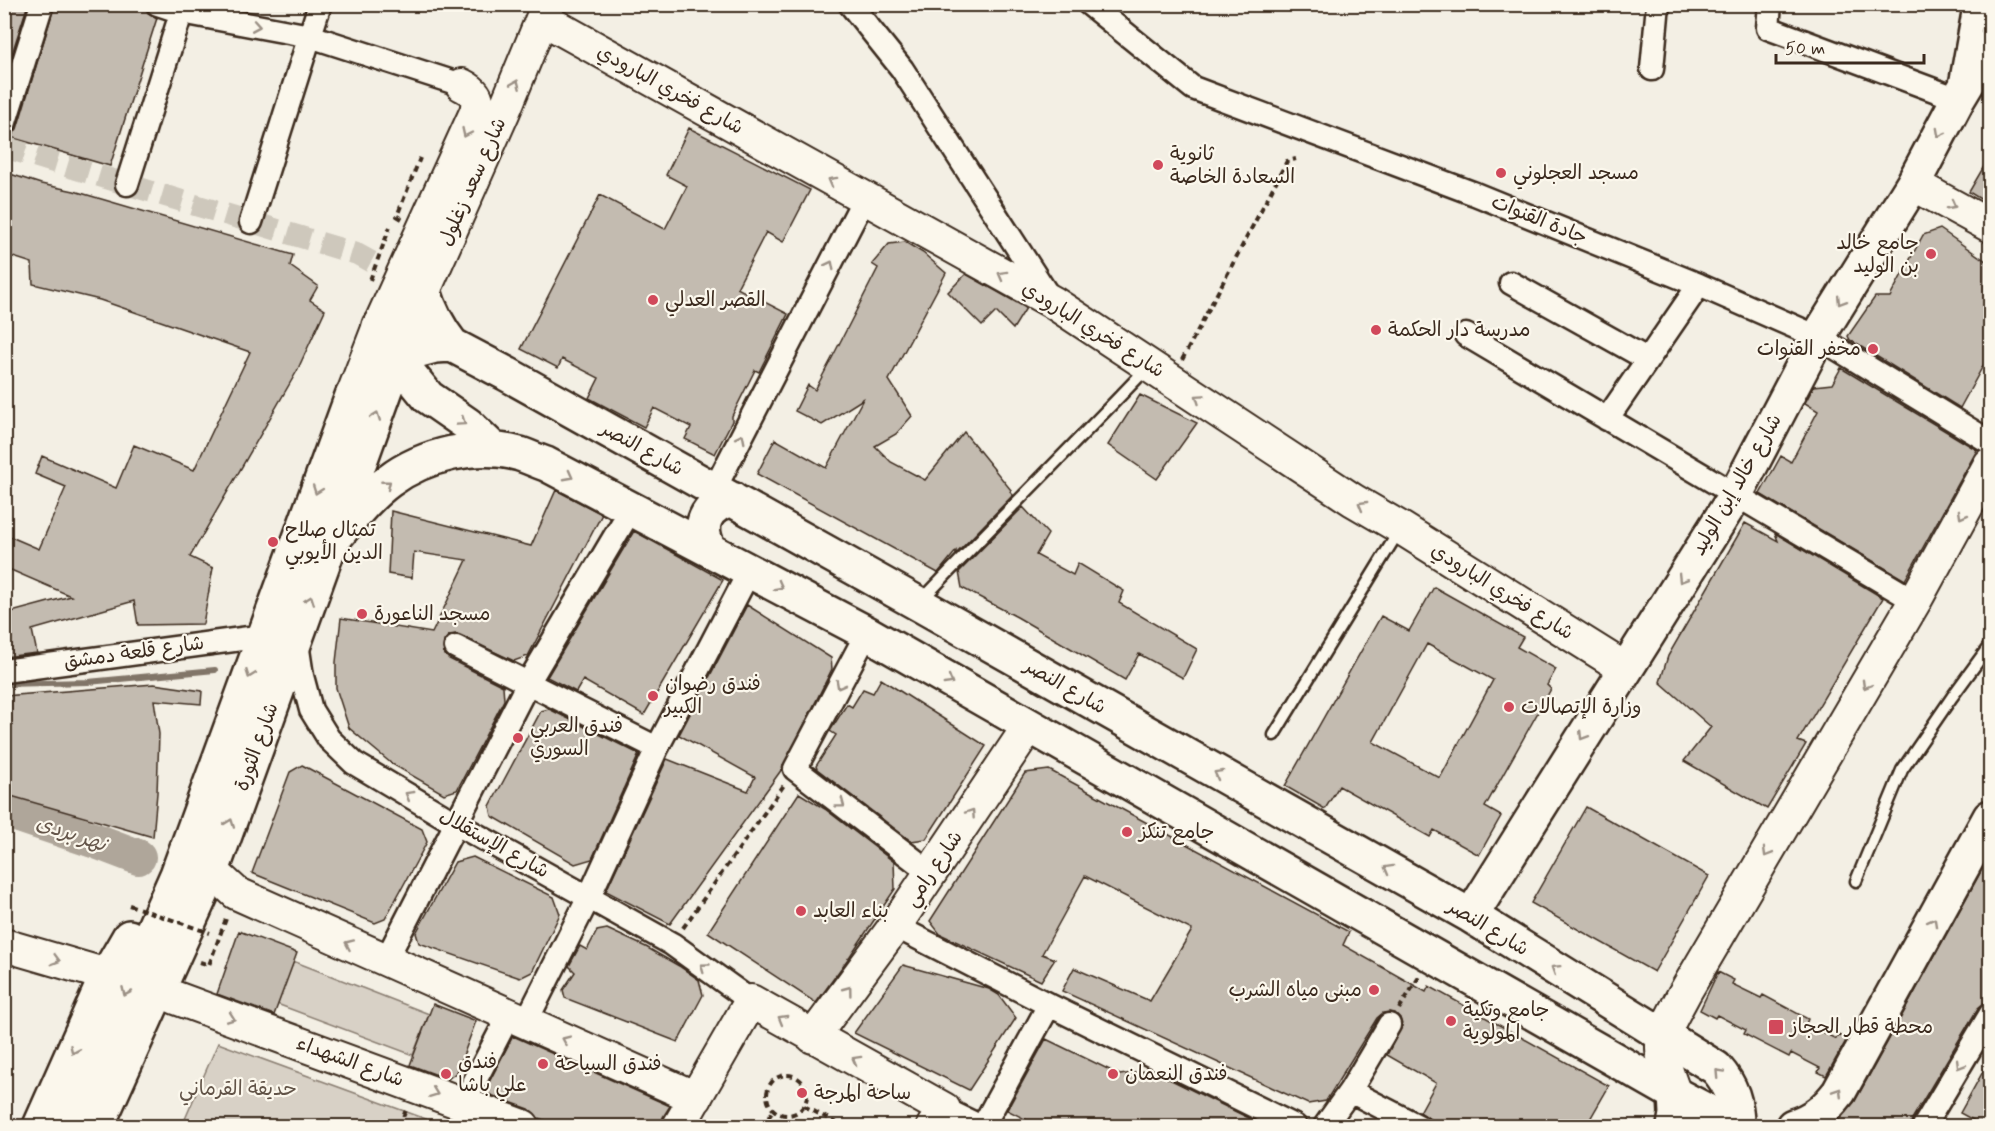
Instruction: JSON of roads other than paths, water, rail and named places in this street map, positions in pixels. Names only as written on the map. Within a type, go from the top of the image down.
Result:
[{"type":"main road","name":"شارع فخري البارودي","points":[[546,12],[864,199],[1054,303],[1353,500],[1626,669]]},
{"type":"main road","name":"شارع سعد زغلول","points":[[397,359],[424,291],[546,12]]},
{"type":"main road","name":"شارع خالد إبن الوليد","points":[[1471,916],[1735,496],[1818,337],[1913,184],[1958,99],[1988,54]]},
{"type":"main road","points":[[352,396],[379,326],[476,112],[477,97],[472,90],[462,85]]},
{"type":"main road","points":[[1913,184],[1990,226]]},
{"type":"main road","points":[[424,291],[429,310],[439,329],[452,345]]},
{"type":"main road","points":[[379,326],[397,359],[428,397],[467,424],[494,450]]},
{"type":"main road","points":[[352,396],[373,375],[397,359],[435,346],[452,345]]},
{"type":"main road","points":[[428,397],[424,381],[428,365],[437,352],[452,345]]},
{"type":"main road","name":"شارع النصر","points":[[332,541],[363,505],[389,480],[420,463],[454,452],[494,450],[519,454],[546,464],[867,633],[1675,1095],[1737,1126],[1737,1105],[1732,1091],[1716,1068],[1471,916],[919,603],[452,345]]},
{"type":"main road","name":"شارع الثورة","points":[[97,1126],[208,883],[397,359]]},
{"type":"main road","name":"شارع الثورة","points":[[66,1126],[177,875],[352,396]]},
{"type":"main road","points":[[1674,1126],[1675,1095],[1661,1057],[1662,1035],[1915,601],[1990,464]]},
{"type":"main road","points":[[710,550],[704,540],[702,529],[711,508],[720,502],[723,495]]},
{"type":"main road","name":"شارع رامي","points":[[813,1037],[895,926],[1029,726]]},
{"type":"main road","points":[[1793,1126],[1808,1122],[1828,1107],[1839,1092],[1990,817]]},
{"type":"main road","points":[[40,1126],[108,975],[149,900],[166,881],[177,875]]},
{"type":"main road","points":[[120,1126],[202,936],[208,883],[236,893],[696,1098]]},
{"type":"main road","points":[[4,945],[108,975]]},
{"type":"main road","points":[[1573,1035],[1584,1030],[1597,1015],[1599,996]]},
{"type":"main road","name":"شارع الشهداء","points":[[176,998],[477,1114],[523,1126]]},
{"type":"main road","points":[[679,1126],[751,1001],[813,1037],[939,1118]]},
{"type":"street","points":[[4,125],[42,4]]},
{"type":"street","points":[[158,4],[310,36],[462,85]]},
{"type":"street","points":[[251,222],[320,4]]},
{"type":"street","points":[[850,4],[902,69],[1054,303]]},
{"type":"street","name":"جادة القنوات","points":[[1089,4],[1192,88],[1475,194],[1699,285],[1818,337],[1990,442]]},
{"type":"street","points":[[1652,69],[1658,4]]},
{"type":"street","points":[[1770,4],[1767,28],[1958,99],[1975,4]]},
{"type":"street","points":[[127,184],[183,8]]},
{"type":"street","points":[[723,495],[864,199]]},
{"type":"street","points":[[1511,283],[1647,359]]},
{"type":"street","points":[[1607,419],[1699,285]]},
{"type":"street","points":[[1466,335],[1915,601]]},
{"type":"street","points":[[386,960],[528,683],[631,509]]},
{"type":"street","points":[[477,1114],[517,1018],[589,897],[657,748],[750,570]]},
{"type":"street","points":[[867,633],[795,769],[931,873]]},
{"type":"street","name":"شارع قلعة دمشق","points":[[4,671],[264,636]]},
{"type":"street","name":"شارع الإستقلال","points":[[296,640],[311,710],[328,739],[354,763],[455,823],[672,944],[751,1001]]},
{"type":"street","points":[[456,647],[657,748]]},
{"type":"street","points":[[895,926],[1294,1126]]},
{"type":"street","points":[[939,1118],[981,1126],[1049,1005]]},
{"type":"street","points":[[1924,1126],[1990,1015]]},
{"type":"street","points":[[1325,1126],[1350,1091],[1389,1025]]},
{"type":"street","points":[[1350,1091],[1418,1126]]},
{"type":"lane","points":[[919,603],[1034,483],[1072,447],[1160,372]]},
{"type":"lane","points":[[1274,735],[1401,528]]},
{"type":"lane","points":[[1856,881],[1902,770],[1990,645]]},
{"type":"waterway","points":[[4,684],[88,682],[215,670]]},
{"type":"waterway","name":"نهر بردى","points":[[4,810],[138,857]]},
{"type":"tunnel","points":[[4,147],[357,254],[375,264]]},
{"type":"place","name":"ثانوية السعادة الخاصة","points":[[1158,165]]},
{"type":"place","name":"مسجد العجلوني","points":[[1501,173]]},
{"type":"place","name":"جامع خالد بن الوليد","points":[[1931,254]]},
{"type":"place","name":"القصر العدلي","points":[[653,300]]},
{"type":"place","name":"مدرسة دار الحكمة","points":[[1376,330]]},
{"type":"place","name":"مخفر القنوات","points":[[1873,349]]},
{"type":"place","name":"تمثال صلاح الدين الأيوبي","points":[[273,542]]},
{"type":"place","name":"مسجد الناعورة","points":[[362,614]]},
{"type":"place","name":"فندق رضوان الكبير","points":[[653,696]]},
{"type":"place","name":"وزارة الإتصالات","points":[[1509,707]]},
{"type":"place","name":"فندق العربي السوري","points":[[518,738]]},
{"type":"place","name":"جامع تنكز","points":[[1127,832]]},
{"type":"place","name":"بناء العابد","points":[[801,911]]},
{"type":"place","name":"مبنى مياه الشرب","points":[[1374,990]]},
{"type":"place","name":"جامع وتكية المولوية","points":[[1451,1021]]},
{"type":"place","name":"محطة قطار الحجاز","points":[[1776,1027]]},
{"type":"place","name":"فندق السياحة","points":[[543,1064]]},
{"type":"place","name":"فندق علي باشا","points":[[446,1074]]},
{"type":"place","name":"فندق النعمان","points":[[1113,1074]]},
{"type":"place","name":"ساحة المرجة","points":[[802,1093]]},
{"type":"park label","name":"حديقة القرماني","points":[[238,1089]]}]
